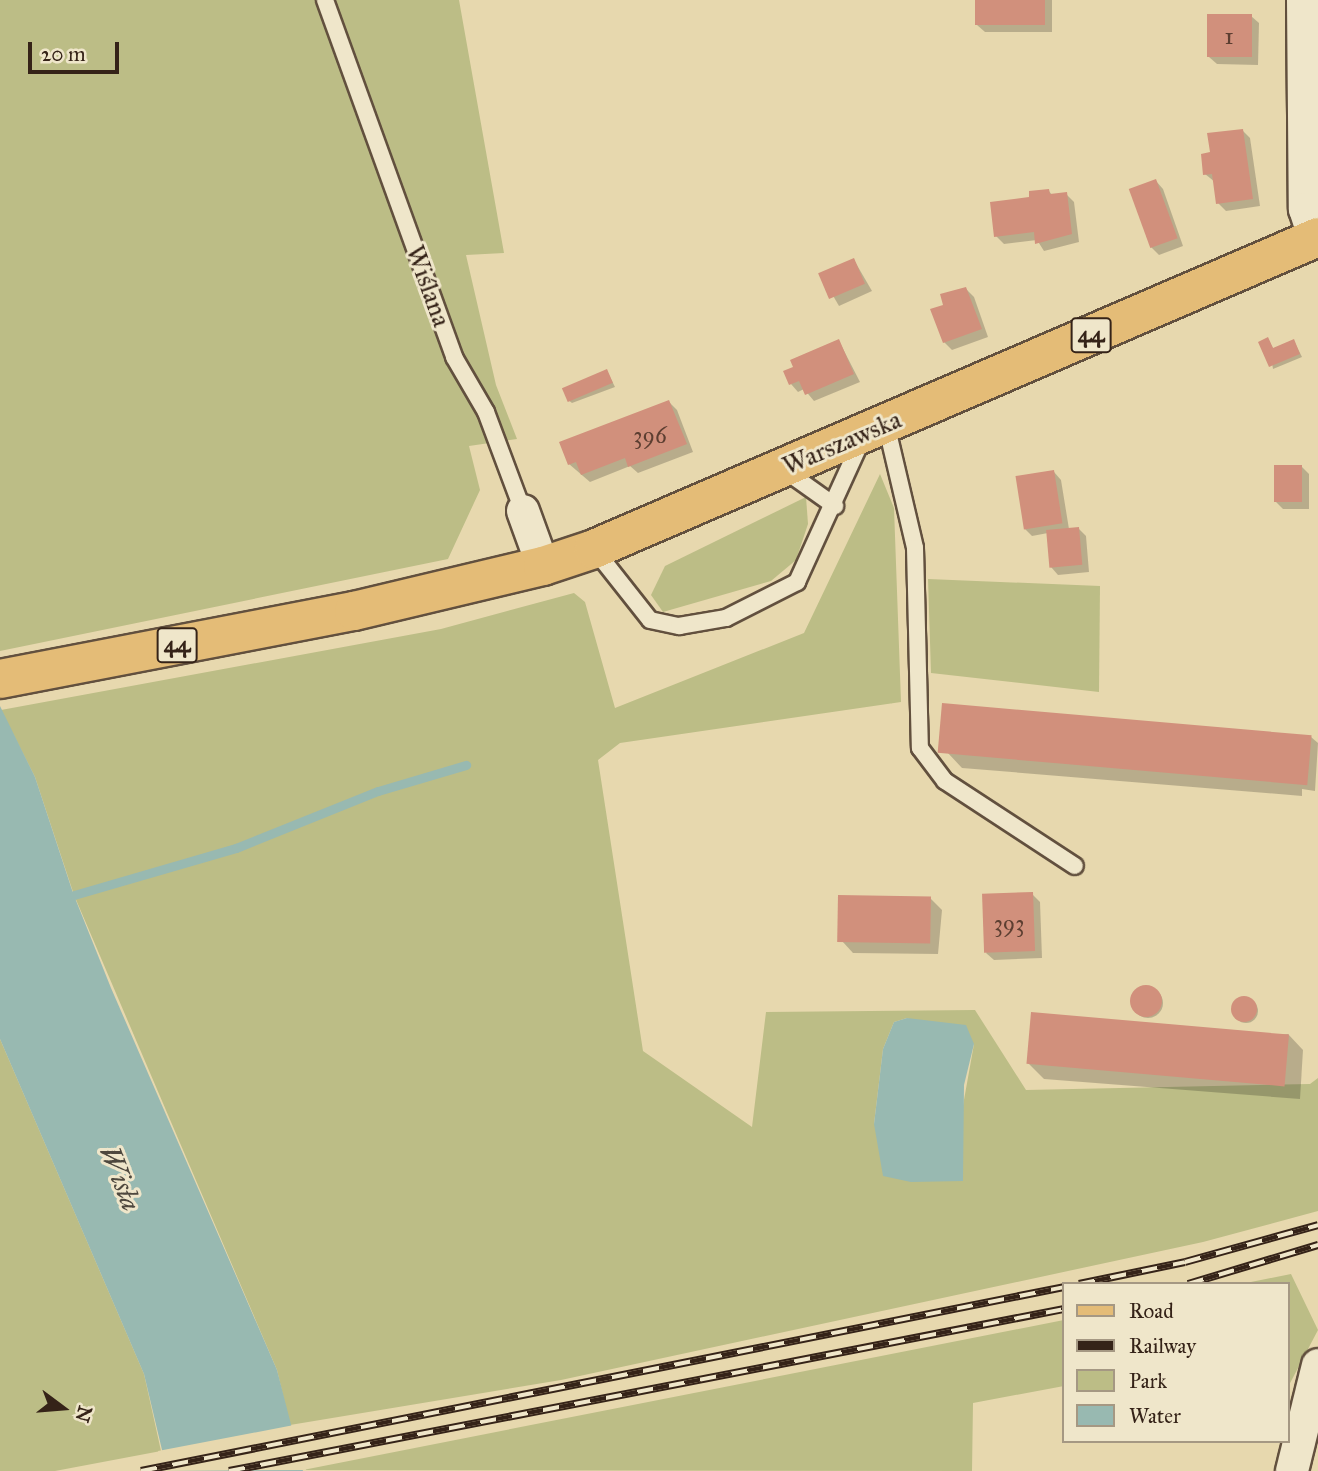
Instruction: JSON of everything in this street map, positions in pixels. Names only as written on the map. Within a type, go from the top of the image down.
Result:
[{"type":"main road","name":"Warszawska","points":[[0,679],[354,611],[543,566],[594,549],[1316,238]]},
{"type":"street","points":[[1303,0],[1305,209],[1316,238]]},
{"type":"street","name":"Wiślana","points":[[523,511],[543,566]]},
{"type":"street","points":[[1292,1471],[1318,1365]]},
{"type":"lane","name":"Wiślana","points":[[325,0],[454,357],[486,412],[523,511]]},
{"type":"lane","points":[[594,549],[650,620],[678,626],[726,618],[797,582],[875,429]]},
{"type":"lane","points":[[875,429],[915,548],[920,748],[945,781],[1074,866]]},
{"type":"lane","points":[[783,468],[835,506]]},
{"type":"green space","points":[[0,0],[459,0],[504,253],[466,255],[496,385],[517,439],[469,446],[480,490],[448,559],[0,651]]},
{"type":"green space","points":[[880,474],[894,508],[901,702],[620,743],[598,760],[643,1051],[752,1127],[766,1012],[975,1010],[1026,1090],[1310,1084],[1318,1078],[1318,1211],[1203,1242],[561,1380],[290,1425],[277,1370],[74,895],[35,777],[1,710],[441,629],[574,593],[585,602],[615,708],[804,633]],"holes":[[[907,1018],[974,1044],[962,1111],[874,1124],[883,1049],[894,1022]]]},
{"type":"green space","points":[[806,497],[808,524],[796,560],[771,581],[663,612],[651,595],[665,566]]},
{"type":"green space","points":[[928,579],[1100,586],[1099,692],[931,673]]},
{"type":"green space","points":[[0,1039],[144,1374],[161,1451],[55,1471],[0,1471]]},
{"type":"green space","points":[[1291,1274],[1318,1330],[1290,1383],[1290,1282],[1251,1282]]},
{"type":"green space","points":[[1062,1320],[1062,1386],[973,1403],[972,1471],[303,1470]]},
{"type":"water","name":"Wisła","points":[[0,706],[35,777],[73,893],[111,988],[277,1370],[303,1471],[167,1471],[144,1374],[0,1039]]},
{"type":"water","points":[[907,1018],[966,1025],[974,1044],[964,1085],[963,1181],[911,1182],[883,1176],[874,1124],[883,1049],[894,1022]]},
{"type":"pier","points":[[294,1425],[306,1470],[163,1471],[158,1451]]},
{"type":"building","points":[[975,0],[1045,0],[1045,25],[975,25]]},
{"type":"building","points":[[1207,14],[1252,14],[1252,57],[1207,57]]},
{"type":"building","points":[[1243,129],[1253,199],[1216,204],[1212,174],[1203,175],[1201,154],[1210,152],[1207,133]]},
{"type":"building","points":[[1156,179],[1178,238],[1150,248],[1129,189]]},
{"type":"building","points":[[1049,189],[1050,194],[1067,192],[1072,234],[1035,244],[1034,232],[994,237],[990,202],[1029,197],[1029,191]]},
{"type":"building","points":[[854,258],[865,284],[829,299],[818,273]]},
{"type":"building","points":[[966,287],[982,329],[943,343],[930,309],[943,305],[940,294]]},
{"type":"building","points":[[1268,337],[1273,348],[1294,339],[1300,354],[1269,367],[1258,342]]},
{"type":"building","points":[[839,339],[854,374],[805,395],[799,381],[789,385],[783,371],[793,367],[790,360]]},
{"type":"building","points":[[607,369],[613,383],[568,402],[562,388]]},
{"type":"building","points":[[669,400],[687,444],[628,467],[625,458],[581,475],[576,462],[568,465],[559,442]]},
{"type":"building","points":[[1274,465],[1302,465],[1302,502],[1274,502]]},
{"type":"building","points":[[1054,470],[1062,523],[1024,529],[1015,476]]},
{"type":"building","points":[[1079,527],[1082,565],[1049,568],[1046,530]]},
{"type":"building","points":[[942,703],[1312,735],[1307,785],[938,753]]},
{"type":"building","points":[[1033,892],[1035,951],[984,953],[982,894]]},
{"type":"building","points":[[838,895],[931,897],[930,944],[837,942]]},
{"type":"building","points":[[1146,985],[1157,990],[1162,1001],[1157,1012],[1146,1017],[1135,1012],[1130,1001],[1135,990]]},
{"type":"building","points":[[1244,996],[1253,1000],[1257,1009],[1253,1018],[1244,1022],[1235,1018],[1231,1009],[1235,1000]]},
{"type":"building","points":[[1031,1012],[1289,1035],[1284,1086],[1026,1064]]},
{"type":"waterway","points":[[74,895],[236,848],[378,791],[466,765]]},
{"type":"railway","points":[[1089,1282],[1185,1262],[1318,1225]]},
{"type":"railway","points":[[1195,1282],[1318,1245]]},
{"type":"railway","points":[[141,1471],[1062,1287]]},
{"type":"railway","points":[[229,1471],[1062,1309]]}]
